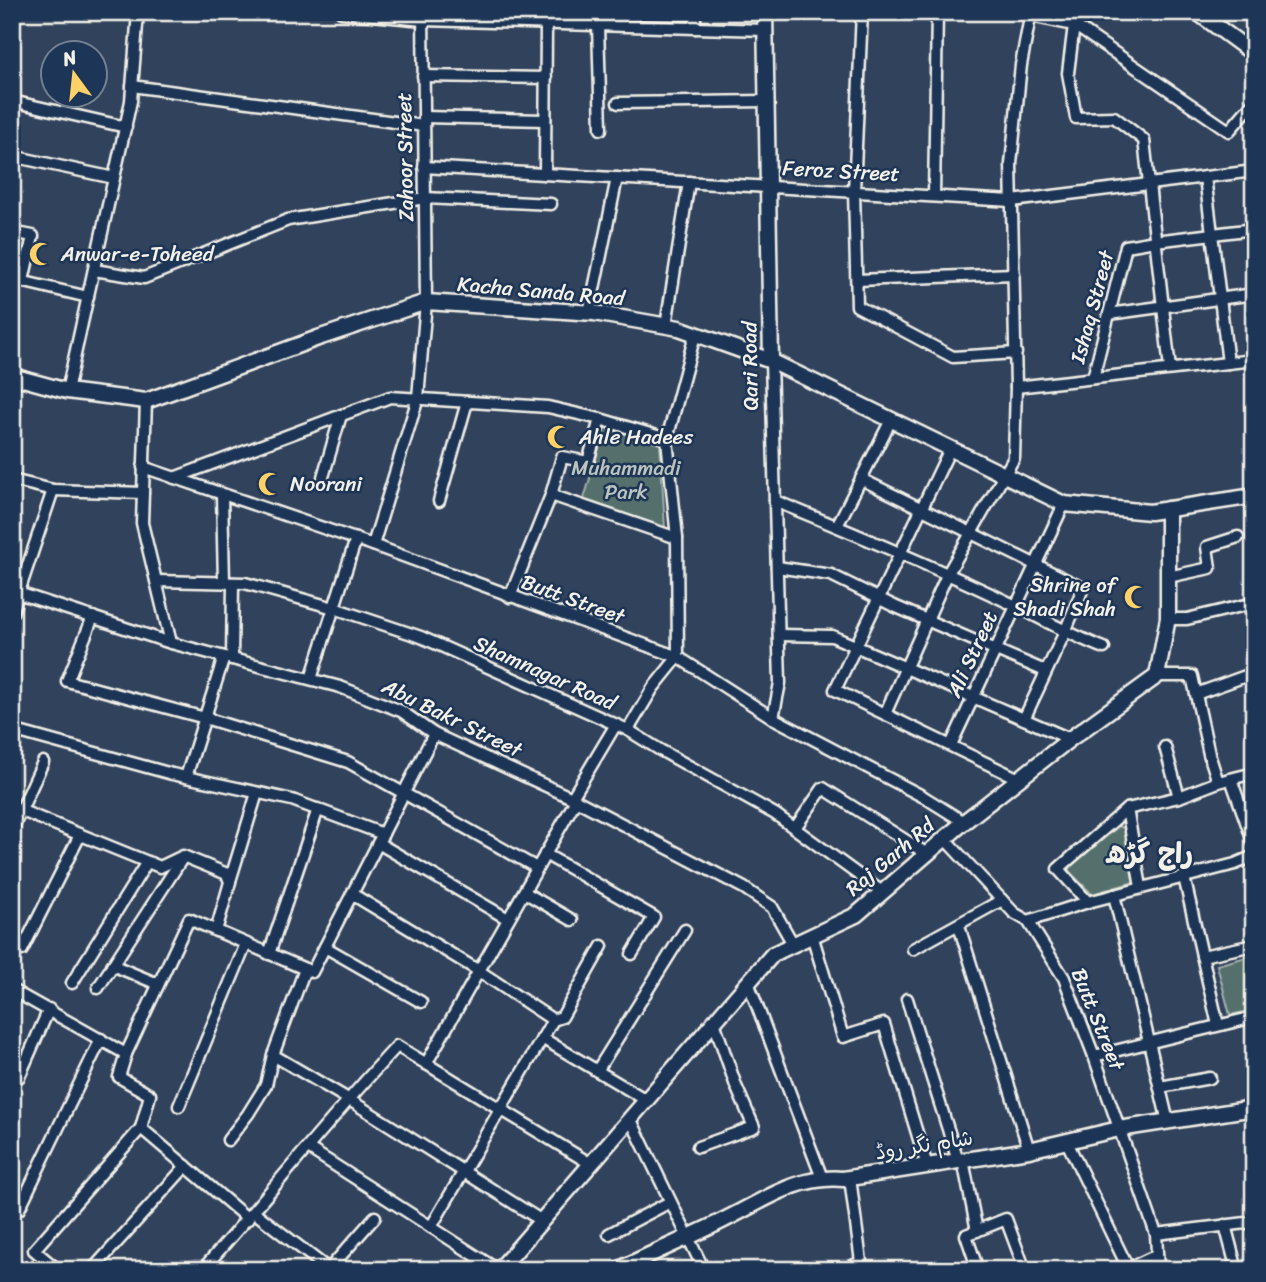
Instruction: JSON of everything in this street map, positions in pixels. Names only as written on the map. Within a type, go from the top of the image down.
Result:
[{"type":"main road","name":"Qari Road","points":[[765,12],[771,361]]},
{"type":"main road","points":[[1197,12],[1251,48]]},
{"type":"main road","name":"Kacha Sanda Road","points":[[12,376],[67,391],[146,401],[426,302],[589,313],[679,328],[771,361],[1065,505],[1150,512],[1254,496]]},
{"type":"main road","points":[[1157,676],[1167,619],[1168,509]]},
{"type":"main road","name":"Raj Garh Rd","points":[[499,1270],[772,954],[856,915],[964,822],[1070,739],[1157,676]]},
{"type":"main road","name":"شام نگر روڈ","points":[[618,1270],[723,1221],[773,1194],[822,1178],[850,1178],[1028,1150],[1119,1129],[1254,1108]]},
{"type":"street","points":[[67,391],[126,127],[138,12]]},
{"type":"street","points":[[341,12],[546,24],[765,30]]},
{"type":"street","points":[[695,12],[695,28]]},
{"type":"street","points":[[862,12],[854,191],[857,306],[953,357],[1016,353]]},
{"type":"street","points":[[934,196],[937,12]]},
{"type":"street","points":[[1082,12],[1074,25],[1068,73],[1074,116],[1079,120],[1114,117],[1144,139],[1170,369]]},
{"type":"street","points":[[885,714],[947,575],[1014,458],[1016,353],[1012,164],[1021,65],[1030,14],[1074,25],[1229,131],[1254,102]]},
{"type":"street","name":"Zahoor Street","points":[[373,545],[418,398],[426,302],[423,16]]},
{"type":"street","points":[[545,174],[546,24]]},
{"type":"street","points":[[598,25],[601,130]]},
{"type":"street","points":[[423,76],[546,78]]},
{"type":"street","points":[[132,86],[424,121],[545,120]]},
{"type":"street","points":[[12,101],[126,127]]},
{"type":"street","points":[[618,103],[766,101]]},
{"type":"street","points":[[12,156],[114,178]]},
{"type":"street","name":"Feroz Street","points":[[424,167],[1012,201],[1254,171]]},
{"type":"street","points":[[1205,177],[1228,363]]},
{"type":"street","points":[[589,313],[617,178]]},
{"type":"street","points":[[666,326],[689,182]]},
{"type":"street","points":[[94,270],[144,278],[288,220],[425,198],[551,204]]},
{"type":"street","name":"Ishaq Street","points":[[1093,378],[1126,246],[1155,240],[1254,229]]},
{"type":"street","points":[[12,232],[33,236],[18,280],[88,297]]},
{"type":"street","points":[[857,281],[1014,274]]},
{"type":"street","points":[[1109,314],[1254,294]]},
{"type":"street","points":[[628,730],[653,688],[678,657],[677,538],[667,439],[695,335]]},
{"type":"street","points":[[1016,387],[1254,360]]},
{"type":"street","name":"Qari Road","points":[[771,361],[780,683],[773,718]]},
{"type":"street","points":[[174,478],[390,397],[548,407],[667,439]]},
{"type":"street","points":[[146,401],[142,523],[172,643]]},
{"type":"street","points":[[439,501],[467,402]]},
{"type":"street","points":[[323,477],[341,415]]},
{"type":"street","points":[[510,597],[551,495],[562,457],[588,462],[600,419]]},
{"type":"street","points":[[837,526],[891,420]]},
{"type":"street","points":[[950,449],[835,690],[1019,779]]},
{"type":"street","name":"Butt Street","points":[[143,467],[373,545],[678,657],[773,718],[924,797],[964,822]]},
{"type":"street","points":[[861,479],[1083,588],[1024,719]]},
{"type":"street","points":[[12,480],[53,490],[143,493]]},
{"type":"street","points":[[12,613],[16,592],[53,490]]},
{"type":"street","points":[[186,777],[228,658],[228,583],[222,494]]},
{"type":"street","points":[[551,495],[677,538]]},
{"type":"street","points":[[775,501],[900,554],[1104,648]]},
{"type":"street","name":"Ali Street","points":[[951,745],[1065,505]]},
{"type":"street","points":[[1168,577],[1210,568],[1207,547],[1237,537]]},
{"type":"street","points":[[311,679],[356,539]]},
{"type":"street","points":[[777,568],[831,575],[1045,671]]},
{"type":"street","name":"Shamnagar Road","points":[[156,580],[245,583],[334,608],[421,637],[628,730],[775,814],[882,892]]},
{"type":"street","name":"Abu Bakr Street","points":[[16,592],[172,643],[340,687],[401,711],[434,734],[574,799],[744,888],[772,907],[793,944]]},
{"type":"street","points":[[1167,619],[1187,619],[1254,603]]},
{"type":"street","points":[[93,617],[67,681],[205,718],[348,762],[537,868]]},
{"type":"street","points":[[779,635],[832,636],[1070,739]]},
{"type":"street","points":[[1196,694],[1254,673]]},
{"type":"street","points":[[1157,676],[1192,676],[1209,754],[1219,782]]},
{"type":"street","points":[[426,1064],[615,726]]},
{"type":"street","points":[[12,730],[186,777],[292,800],[318,809],[381,838],[508,919]]},
{"type":"street","points":[[58,1270],[34,1250],[141,1128],[150,1095],[119,1077],[125,1054],[189,919],[312,972],[434,734]]},
{"type":"street","points":[[1165,747],[1179,797]]},
{"type":"street","points":[[12,830],[43,762]]},
{"type":"street","points":[[1088,902],[1058,869],[1127,809],[1179,797],[1254,773]]},
{"type":"street","points":[[1231,779],[1254,844]]},
{"type":"street","points":[[795,828],[822,789],[927,854]]},
{"type":"street","points":[[216,931],[257,793]]},
{"type":"street","points":[[270,954],[318,809]]},
{"type":"street","points":[[1127,809],[1141,887]]},
{"type":"street","points":[[22,810],[160,867],[183,856],[227,874],[230,882]]},
{"type":"street","points":[[22,950],[80,835]]},
{"type":"street","name":"Butt Street","points":[[944,839],[1014,913],[1028,921],[1064,978],[1156,1234],[1158,1270]]},
{"type":"street","points":[[545,854],[654,916],[632,954]]},
{"type":"street","points":[[98,988],[183,856]]},
{"type":"street","points":[[1028,921],[1141,887],[1235,864],[1254,856]]},
{"type":"street","points":[[72,983],[147,862]]},
{"type":"street","points":[[1184,877],[1218,1025]]},
{"type":"street","points":[[524,892],[572,920]]},
{"type":"street","points":[[352,894],[479,971],[553,1020]]},
{"type":"street","points":[[1114,895],[1168,1122]]},
{"type":"street","points":[[912,950],[1002,900]]},
{"type":"street","points":[[959,926],[1028,1150]]},
{"type":"street","points":[[597,1071],[685,930]]},
{"type":"street","points":[[812,936],[843,1037],[884,1024],[927,1166]]},
{"type":"street","points":[[179,1107],[246,944]]},
{"type":"street","points":[[1202,956],[1254,945]]},
{"type":"street","points":[[431,1227],[542,1038],[553,1020],[562,1017],[602,946]]},
{"type":"street","points":[[325,947],[421,1002]]},
{"type":"street","points":[[112,965],[158,984]]},
{"type":"street","points":[[228,1140],[266,1085],[273,1055],[305,969]]},
{"type":"street","points":[[748,982],[822,1178]]},
{"type":"street","points":[[12,990],[125,1054]]},
{"type":"street","points":[[907,999],[960,1160],[978,1231]]},
{"type":"street","points":[[19,1077],[49,1009]]},
{"type":"street","points":[[1094,1056],[1254,1017]]},
{"type":"street","points":[[698,1147],[754,1126],[736,1086],[714,1022]]},
{"type":"street","points":[[542,1038],[646,1100]]},
{"type":"street","points":[[12,1208],[19,1209],[101,1039]]},
{"type":"street","points":[[202,1270],[348,1099],[397,1046],[591,1164]]},
{"type":"street","points":[[273,1055],[542,1221]]},
{"type":"street","points":[[1160,1087],[1210,1078]]},
{"type":"street","points":[[630,1118],[704,1270]]},
{"type":"street","points":[[141,1128],[251,1215],[332,1269],[375,1217]]},
{"type":"street","points":[[1067,1142],[1126,1269],[1157,1255]]},
{"type":"street","points":[[308,1148],[499,1270]]},
{"type":"street","points":[[92,1270],[186,1166]]},
{"type":"street","points":[[843,1270],[861,1262],[850,1178]]},
{"type":"street","points":[[609,1234],[670,1202]]},
{"type":"street","points":[[978,1270],[966,1236],[1006,1220],[1025,1270]]},
{"type":"street","points":[[1156,1234],[1254,1222]]},
{"type":"street","points":[[1225,1225],[1237,1270]]},
{"type":"green space","name":"Muhammadi Park","points":[[605,428],[660,443],[665,529],[583,502]]},
{"type":"green space","points":[[1119,826],[1125,829],[1134,882],[1092,894],[1067,869]]},
{"type":"green space","points":[[1254,955],[1254,1010],[1230,1015],[1217,965]]},
{"type":"place","name":"Anwar-e-Toheed","points":[[41,254]]},
{"type":"place","name":"Ahle Hadees","points":[[559,437]]},
{"type":"place","name":"Noorani","points":[[270,484]]},
{"type":"place","name":"Shrine of Shadi Shah","points":[[1136,597]]},
{"type":"district","name":"راج گڑھ","points":[[1149,853]]}]
